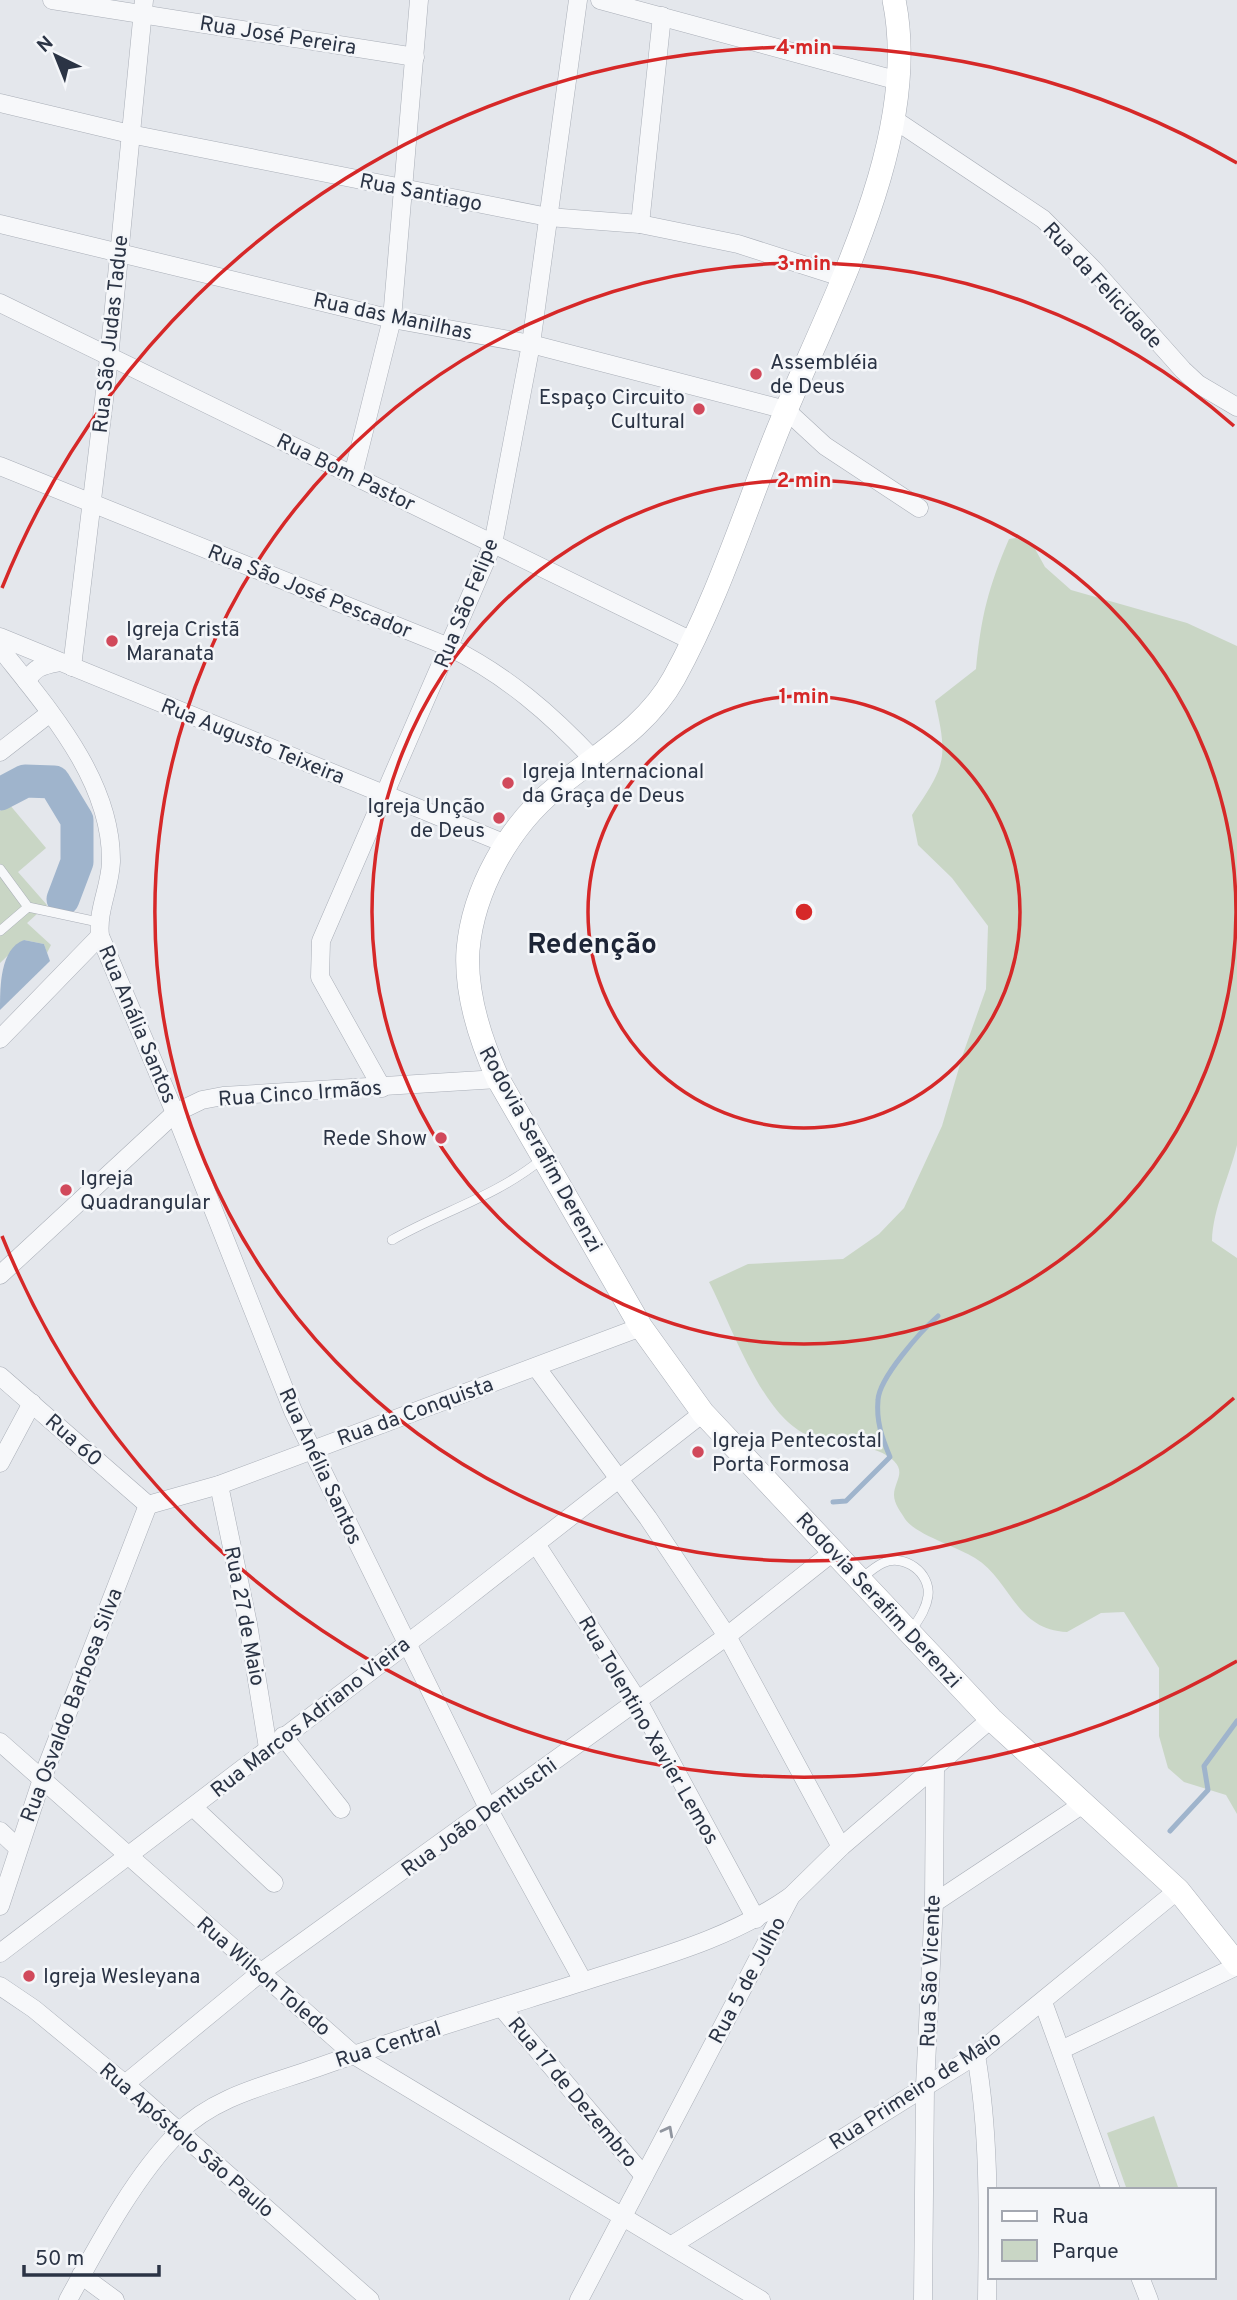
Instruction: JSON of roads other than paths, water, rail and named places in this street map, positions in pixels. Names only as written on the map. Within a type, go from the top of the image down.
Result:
[{"type":"main road","name":"Rodovia Serafim Derenzi","points":[[894,0],[900,43],[895,120],[869,210],[692,641],[674,679],[654,707],[626,736],[553,790],[528,814],[506,844],[478,910],[468,950],[471,999],[480,1036],[498,1079],[640,1327],[703,1413],[991,1719],[1178,1890],[1237,1965]]},
{"type":"street","name":"Rua José Pereira","points":[[52,0],[143,7],[415,57]]},
{"type":"street","points":[[353,475],[392,319],[419,0]]},
{"type":"street","name":"Rua São Felipe","points":[[382,1088],[320,977],[318,963],[321,941],[493,544],[531,344],[578,0]]},
{"type":"street","points":[[600,0],[899,81]]},
{"type":"street","name":"Rua São Judas Tadue","points":[[66,665],[109,358],[143,7]]},
{"type":"street","points":[[640,224],[662,16]]},
{"type":"street","name":"Rua Santiago","points":[[0,103],[130,134],[548,217],[640,224],[737,244],[841,277]]},
{"type":"street","name":"Rua da Felicidade","points":[[895,120],[1043,219],[1093,269],[1183,370],[1204,388],[1237,407]]},
{"type":"street","name":"Rua das Manilhas","points":[[0,224],[392,319],[531,344],[786,410]]},
{"type":"street","name":"Rua Bom Pastor","points":[[0,303],[692,641]]},
{"type":"street","points":[[786,410],[825,446],[919,508]]},
{"type":"street","name":"Rua São José Pescador","points":[[0,466],[449,647],[480,662],[539,704],[594,760]]},
{"type":"street","name":"Rua Augusto Teixeira","points":[[0,637],[506,844]]},
{"type":"street","points":[[0,648],[50,713],[81,761],[107,818],[111,864],[99,929],[0,1039]]},
{"type":"street","points":[[27,682],[31,673],[43,665],[66,665]]},
{"type":"street","points":[[0,752],[50,713]]},
{"type":"street","name":"Rua Anália Santos","points":[[99,929],[176,1113]]},
{"type":"street","name":"Rua Cinco Irmãos","points":[[0,1275],[176,1113],[202,1100],[223,1096],[498,1079]]},
{"type":"street","name":"Rua Anélia Santos","points":[[176,1113],[214,1217],[311,1448],[489,1810]]},
{"type":"street","name":"Rua da Conquista","points":[[148,1505],[219,1485],[311,1448],[640,1327]]},
{"type":"street","points":[[536,1367],[620,1480],[727,1636],[841,1847]]},
{"type":"street","name":"Rua 60","points":[[0,1376],[148,1505]]},
{"type":"street","points":[[0,1463],[32,1403]]},
{"type":"street","name":"Rua Marcos Adriano Vieira","points":[[0,1952],[620,1480],[703,1413]]},
{"type":"street","name":"Rua 27 de Maio","points":[[219,1485],[248,1624],[268,1748]]},
{"type":"street","name":"Rua Osvaldo Barbosa Silva","points":[[0,1906],[42,1779],[148,1505]]},
{"type":"street","name":"Rua Tolentino Xavier Lemos","points":[[536,1544],[638,1701],[756,1919]]},
{"type":"street","name":"Rua João Dentuschi","points":[[125,2084],[260,1973],[727,1636],[833,1552]]},
{"type":"street","name":"Rua 5 de Julho","points":[[579,2300],[625,2218],[644,2176],[791,1896],[841,1847],[991,1719]]},
{"type":"street","points":[[282,1736],[341,1809]]},
{"type":"street","name":"Rua Wilson Toledo","points":[[0,1742],[354,2055],[761,2300]]},
{"type":"street","name":"Rua São Vicente","points":[[923,2300],[925,2086],[934,1903],[934,1768]]},
{"type":"street","points":[[934,1903],[1083,1804]]},
{"type":"street","points":[[193,1807],[274,1882]]},
{"type":"street","points":[[489,1810],[583,1981]]},
{"type":"street","points":[[0,1831],[18,1848]]},
{"type":"street","name":"Rua Primeiro de Maio","points":[[671,2245],[976,2055],[1178,1890]]},
{"type":"street","name":"Rua Central","points":[[68,2300],[115,2218],[178,2133],[211,2108],[236,2095],[354,2055],[685,1951],[756,1919],[791,1896]]},
{"type":"street","points":[[1063,2049],[1237,1965]]},
{"type":"street","name":"Rua Apóstolo São Paulo","points":[[0,1986],[34,2009],[125,2084],[370,2300]]},
{"type":"street","points":[[1043,2002],[1063,2049],[1110,2188]]},
{"type":"street","name":"Rua 17 de Dezembro","points":[[502,2008],[644,2176]]},
{"type":"street","points":[[976,2055],[982,2091],[988,2195],[987,2300]]},
{"type":"street","points":[[81,2275],[115,2300]]},
{"type":"street","points":[[1141,2279],[1149,2300]]},
{"type":"lane","points":[[0,869],[28,907],[99,929]]},
{"type":"lane","points":[[0,931],[28,907]]},
{"type":"lane","points":[[392,1240],[418,1226],[460,1210],[543,1158]]},
{"type":"lane","points":[[860,1580],[884,1562],[895,1560],[907,1562],[919,1571],[926,1579],[928,1598],[923,1613],[910,1633]]},
{"type":"water","points":[[24,940],[44,944],[50,961],[0,1010],[1,980],[6,960],[10,951]]},
{"type":"waterway","points":[[0,794],[25,781],[54,782],[77,820],[77,862],[63,899]]},
{"type":"waterway","points":[[833,1502],[846,1501],[890,1457],[879,1422],[880,1391],[902,1355],[938,1316]]},
{"type":"waterway","points":[[1170,1831],[1208,1790],[1204,1766],[1237,1721]]},
{"type":"place","name":"Assembléia de Deus","points":[[756,374]]},
{"type":"place","name":"Espaço Circuito Cultural","points":[[699,409]]},
{"type":"place","name":"Igreja Cristã Maranata","points":[[112,641]]},
{"type":"place","name":"Igreja Internacional da Graça de Deus","points":[[508,783]]},
{"type":"place","name":"Igreja Unção de Deus","points":[[499,818]]},
{"type":"place","name":"Rede Show","points":[[441,1138]]},
{"type":"place","name":"Igreja Quadrangular","points":[[66,1190]]},
{"type":"place","name":"Igreja Pentecostal Porta Formosa","points":[[698,1452]]},
{"type":"place","name":"Igreja Wesleyana","points":[[29,1976]]},
{"type":"district","name":"Redenção","points":[[592,943]]}]
